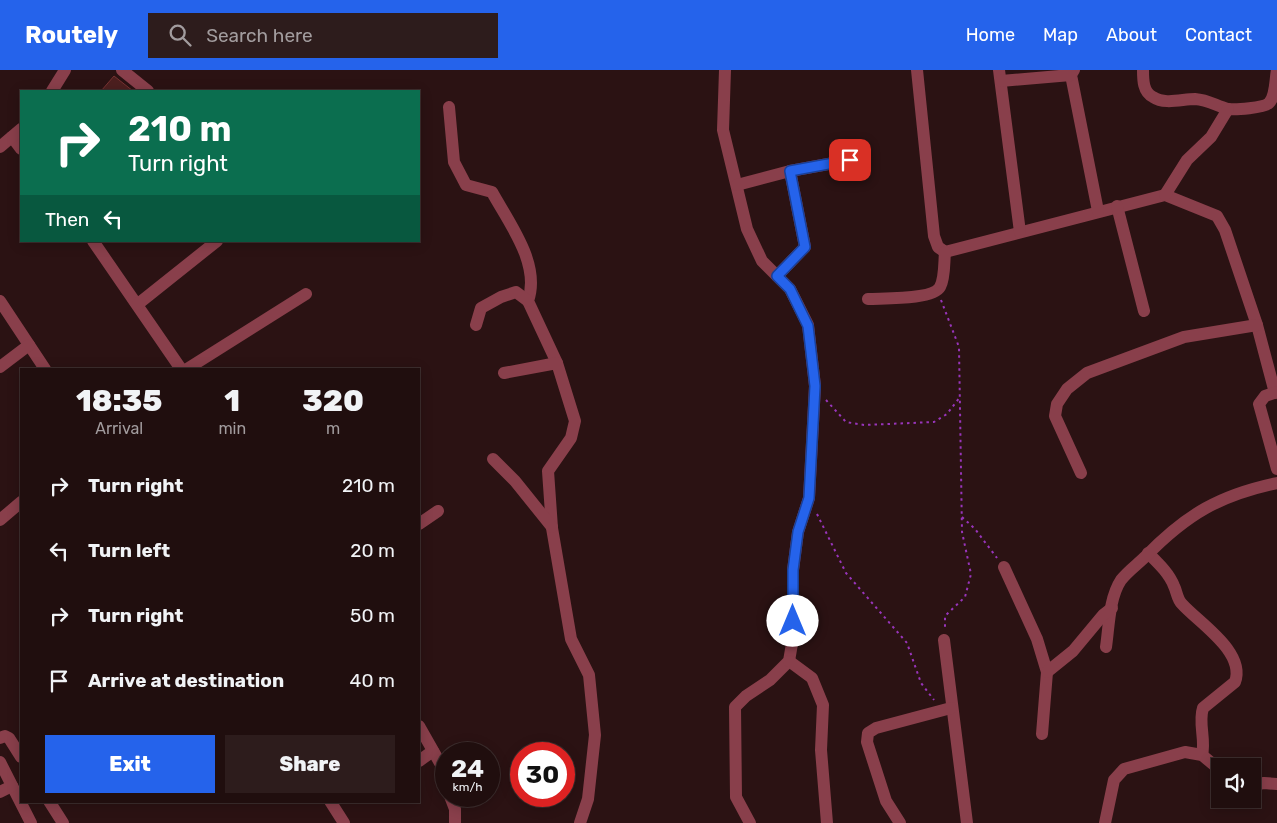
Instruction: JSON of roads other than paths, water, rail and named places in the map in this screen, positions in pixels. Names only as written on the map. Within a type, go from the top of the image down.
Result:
[{"type":"street","points":[[57,89],[65,70]]},
{"type":"street","points":[[122,70],[147,90]]},
{"type":"street","points":[[725,70],[723,130],[747,229],[762,260],[790,289],[808,326],[815,386],[809,498],[798,532],[793,570],[793,638],[789,661],[770,680],[746,696],[735,707],[736,797],[750,823]]},
{"type":"street","points":[[917,70],[934,236],[938,247],[945,252]]},
{"type":"street","points":[[1143,70],[1146,90],[1153,98],[1166,101],[1194,99],[1211,101],[1228,109],[1262,107],[1268,104],[1272,98],[1277,70]]},
{"type":"street","points":[[1020,232],[1000,75],[1072,72],[1098,211]]},
{"type":"street","points":[[449,107],[454,162],[466,185],[492,192],[523,248],[533,287],[528,301]]},
{"type":"street","points":[[1166,196],[1187,160],[1211,137],[1228,109]]},
{"type":"street","points":[[0,147],[17,133]]},
{"type":"street","points":[[737,185],[790,171],[850,160]]},
{"type":"street","points":[[777,276],[805,247],[790,171]]},
{"type":"street","points":[[945,252],[1117,206],[1166,196],[1217,216],[1225,230],[1257,325],[1276,392],[1265,396],[1259,404],[1277,469]]},
{"type":"street","points":[[1117,206],[1144,311]]},
{"type":"street","points":[[94,242],[180,368]]},
{"type":"street","points":[[138,304],[216,242]]},
{"type":"street","points":[[868,299],[927,295],[937,291],[941,284],[945,252]]},
{"type":"street","points":[[476,325],[481,308],[501,297],[516,292],[528,301],[557,364],[575,421],[571,438],[548,471],[552,528],[571,639],[588,675],[595,735],[588,799],[580,823]]},
{"type":"street","points":[[189,368],[306,294]]},
{"type":"street","points":[[0,300],[44,368]]},
{"type":"street","points":[[1081,473],[1055,416],[1057,404],[1067,389],[1087,373],[1184,337],[1257,325]]},
{"type":"street","points":[[0,367],[29,345]]},
{"type":"street","points":[[504,373],[557,364]]},
{"type":"street","points":[[493,459],[516,481],[552,528]]},
{"type":"street","points":[[1106,647],[1114,596],[1121,581],[1176,526],[1207,506],[1239,491],[1277,483]]},
{"type":"street","points":[[0,520],[20,503]]},
{"type":"street","points":[[420,523],[438,511]]},
{"type":"street","points":[[1148,553],[1163,567],[1174,586],[1180,602],[1223,642],[1232,655],[1237,676],[1235,682],[1203,708],[1201,714],[1204,745],[1202,755]]},
{"type":"street","points":[[1004,567],[1037,639],[1047,672],[1042,734]]},
{"type":"street","points":[[1047,672],[1074,651],[1103,614],[1112,608]]},
{"type":"street","points":[[944,640],[951,708],[967,823]]},
{"type":"street","points":[[789,661],[812,678],[822,705],[821,750],[827,823]]},
{"type":"street","points":[[900,823],[886,801],[867,742],[868,733],[876,728],[951,708]]},
{"type":"street","points":[[420,728],[435,754]]},
{"type":"street","points":[[0,738],[5,736],[9,738],[20,755]]},
{"type":"street","points":[[420,760],[433,751]]},
{"type":"street","points":[[1105,823],[1114,780],[1124,769],[1185,752],[1202,755],[1211,762]]},
{"type":"street","points":[[2,768],[20,802]]},
{"type":"street","points":[[1261,783],[1277,784]]},
{"type":"street","points":[[0,792],[12,786]]},
{"type":"street","points":[[21,803],[31,823]]},
{"type":"street","points":[[50,803],[63,823]]},
{"type":"street","points":[[331,803],[344,823]]},
{"type":"street","points":[[454,807],[455,823]]}]
